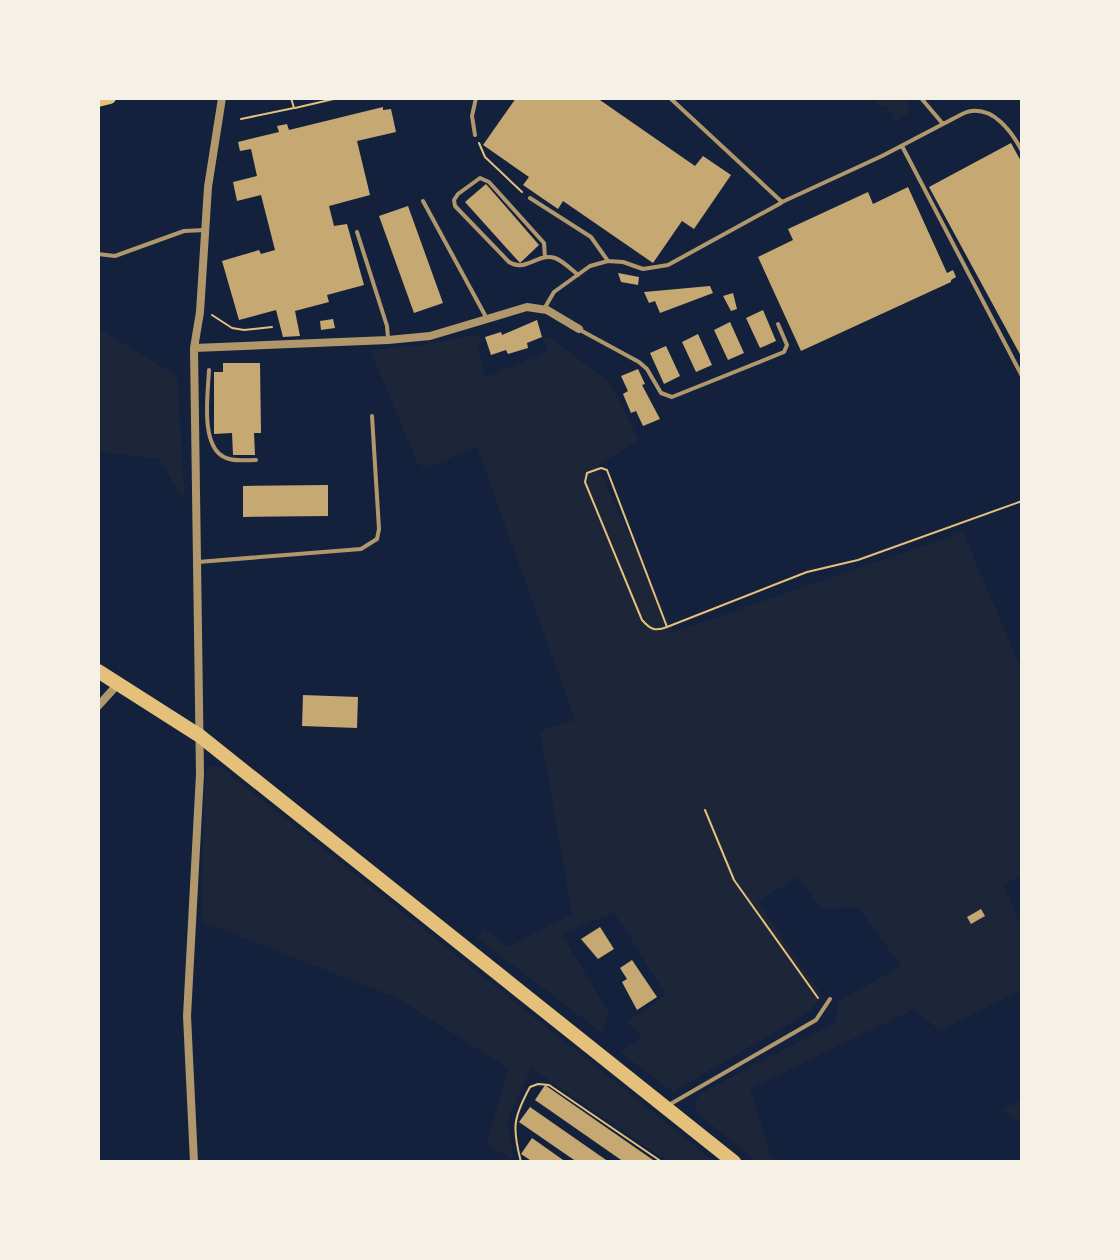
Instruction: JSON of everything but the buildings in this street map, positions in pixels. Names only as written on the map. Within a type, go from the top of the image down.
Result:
[{"type":"main road","points":[[98,101],[110,98]]},
{"type":"main road","points":[[98,671],[200,736],[734,1162]]},
{"type":"street","points":[[194,1162],[187,1016],[200,774],[194,348],[200,312],[208,187],[222,98]]},
{"type":"street","points":[[194,348],[430,336],[527,307],[544,309],[579,329]]},
{"type":"street","points":[[98,706],[118,684]]},
{"type":"lane","points":[[475,135],[472,116],[476,98]]},
{"type":"lane","points":[[670,98],[782,202]]},
{"type":"lane","points":[[921,98],[943,124]]},
{"type":"lane","points":[[544,309],[554,292],[590,266],[608,261],[643,269],[668,265],[782,202],[969,111],[981,112],[1004,124],[1022,151]]},
{"type":"lane","points":[[902,146],[1022,376]]},
{"type":"lane","points":[[545,257],[544,243],[489,182],[480,178],[458,194],[454,200],[455,206],[509,262],[523,266],[545,257],[559,260],[578,275]]},
{"type":"lane","points":[[530,198],[591,237],[608,261]]},
{"type":"lane","points":[[423,201],[487,319]]},
{"type":"lane","points":[[98,254],[115,256],[184,231],[205,230]]},
{"type":"lane","points":[[357,232],[387,326],[388,340]]},
{"type":"lane","points":[[579,329],[639,362],[647,369],[661,393],[672,397],[784,352],[787,345],[778,324]]},
{"type":"lane","points":[[209,370],[208,434],[211,444],[216,451],[233,460],[256,460]]},
{"type":"lane","points":[[195,406],[208,406]]},
{"type":"lane","points":[[196,562],[361,549],[370,545],[377,539],[379,529],[372,416]]},
{"type":"lane","points":[[665,1107],[816,1020],[830,999]]},
{"type":"path","points":[[291,98],[294,108]]},
{"type":"path","points":[[241,119],[338,98]]},
{"type":"path","points":[[475,135],[485,157],[511,184],[530,198]]},
{"type":"path","points":[[200,312],[219,318],[232,328],[272,327]]},
{"type":"path","points":[[667,627],[607,470],[601,468],[587,473],[585,482],[642,620],[649,628],[659,631],[807,572],[858,560],[1022,501]]},
{"type":"path","points":[[705,810],[734,880],[815,991],[823,1010]]},
{"type":"path","points":[[521,1162],[514,1124],[516,1113],[530,1087],[538,1084],[549,1085],[662,1162]]},
{"type":"shaded area","points":[[875,98],[907,98],[909,112],[895,123],[887,105],[879,107]]},
{"type":"shaded area","points":[[98,328],[177,376],[185,501],[159,459],[98,451]]},
{"type":"shaded area","points":[[474,335],[484,339],[477,346],[485,378],[548,351],[542,337],[549,337],[609,382],[639,440],[597,466],[674,632],[963,532],[1022,670],[1022,874],[1004,885],[1022,928],[1022,990],[940,1031],[914,1009],[750,1089],[771,1156],[779,1162],[758,1162],[697,1113],[694,1104],[701,1093],[835,1023],[839,1001],[901,966],[858,907],[821,909],[798,877],[758,901],[822,996],[810,1011],[673,1092],[620,1052],[642,1037],[627,1022],[666,995],[614,912],[562,934],[609,1013],[602,1033],[477,938],[483,928],[508,947],[572,914],[540,731],[575,720],[477,447],[424,469],[418,464],[370,350],[423,345]]},
{"type":"shaded area","points":[[209,766],[222,768],[715,1162],[669,1162],[531,1068],[507,1121],[514,1160],[487,1144],[508,1068],[397,998],[201,921],[205,774]]},
{"type":"shaded area","points":[[1022,1100],[1022,1124],[1000,1110]]}]
